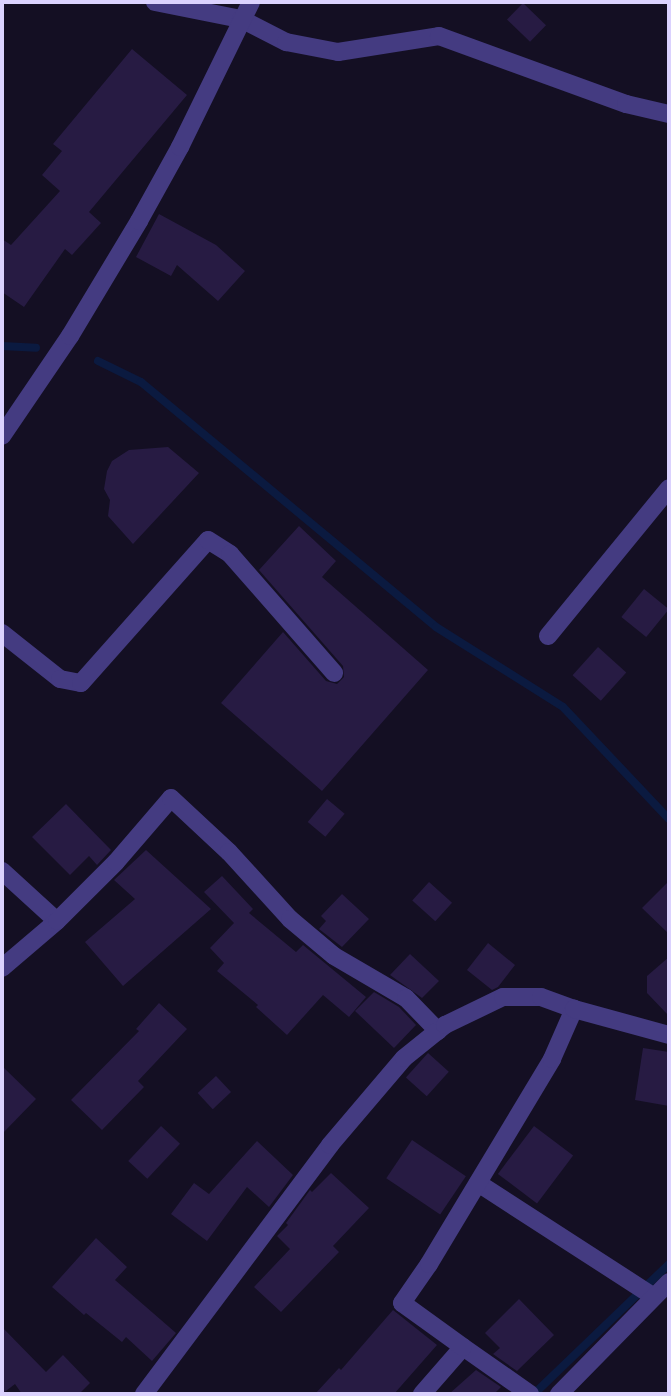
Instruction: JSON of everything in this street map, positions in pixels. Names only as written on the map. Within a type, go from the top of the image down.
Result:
[{"type":"street","points":[[155,2],[241,19],[286,42],[338,52],[439,36],[626,104],[669,114]]},
{"type":"street","points":[[2,436],[70,336],[139,221],[180,147],[251,2]]},
{"type":"street","points":[[548,636],[669,488]]},
{"type":"street","points":[[2,633],[60,678],[81,683],[208,540],[230,554],[334,673]]},
{"type":"street","points":[[2,968],[57,921],[116,862],[172,798],[229,852],[290,919],[334,956],[406,998],[438,1031]]},
{"type":"street","points":[[2,871],[57,921]]},
{"type":"street","points":[[144,1394],[330,1145],[404,1058],[438,1031],[503,997],[541,997],[574,1009],[669,1035]]},
{"type":"street","points":[[530,1394],[402,1303],[552,1059],[574,1009]]},
{"type":"street","points":[[478,1183],[646,1291]]},
{"type":"street","points":[[559,1394],[646,1291],[669,1282]]},
{"type":"street","points":[[422,1394],[463,1347]]},
{"type":"building","points":[[523,3],[546,25],[530,42],[507,20]]},
{"type":"building","points":[[132,49],[187,95],[89,212],[101,223],[72,255],[65,249],[24,307],[2,292],[2,239],[11,245],[60,191],[42,175],[62,151],[53,144]]},
{"type":"building","points":[[159,214],[216,245],[245,271],[218,301],[177,265],[171,276],[136,257]]},
{"type":"building","points":[[168,447],[199,473],[133,544],[108,516],[110,500],[104,489],[107,471],[112,461],[129,450]]},
{"type":"building","points":[[299,526],[336,561],[322,577],[428,670],[322,791],[221,703],[283,632],[326,681],[337,684],[344,677],[343,666],[259,570]]},
{"type":"building","points":[[644,589],[669,609],[646,637],[621,617]]},
{"type":"building","points":[[598,647],[626,672],[601,701],[573,675]]},
{"type":"building","points":[[327,799],[345,814],[325,837],[308,822]]},
{"type":"building","points":[[66,804],[111,850],[97,865],[89,856],[70,875],[32,837]]},
{"type":"building","points":[[146,850],[211,909],[123,986],[85,942],[135,899],[114,880]]},
{"type":"building","points":[[222,876],[253,909],[249,913],[296,952],[303,945],[366,997],[349,1017],[323,995],[287,1035],[256,1007],[258,1005],[217,971],[224,963],[210,948],[234,923],[204,892]]},
{"type":"building","points":[[669,881],[669,934],[642,908]]},
{"type":"building","points":[[429,882],[452,903],[435,921],[412,901]]},
{"type":"building","points":[[342,894],[369,919],[342,947],[319,929],[326,921],[321,916]]},
{"type":"building","points":[[488,943],[515,965],[498,987],[492,990],[467,970]]},
{"type":"building","points":[[410,954],[439,981],[422,998],[390,975]]},
{"type":"building","points":[[669,957],[669,1016],[647,993],[647,976]]},
{"type":"building","points":[[374,992],[399,1007],[416,1025],[394,1048],[355,1011]]},
{"type":"building","points":[[159,1003],[187,1029],[138,1081],[144,1087],[102,1130],[71,1100],[139,1031],[136,1029]]},
{"type":"building","points":[[643,1048],[669,1052],[669,1106],[635,1100]]},
{"type":"building","points":[[428,1053],[449,1072],[427,1096],[406,1078]]},
{"type":"building","points":[[2,1066],[36,1099],[2,1134]]},
{"type":"building","points":[[216,1076],[231,1092],[213,1109],[198,1093]]},
{"type":"building","points":[[161,1126],[180,1144],[147,1179],[128,1161]]},
{"type":"building","points":[[534,1126],[573,1155],[537,1203],[498,1174]]},
{"type":"building","points":[[412,1140],[466,1176],[440,1214],[386,1178]]},
{"type":"building","points":[[257,1141],[293,1175],[269,1207],[247,1187],[207,1241],[171,1214],[194,1183],[209,1194]]},
{"type":"building","points":[[331,1173],[369,1208],[333,1246],[339,1252],[281,1312],[254,1287],[290,1249],[277,1236],[288,1225],[286,1223],[310,1190],[312,1192]]},
{"type":"building","points":[[96,1238],[127,1267],[115,1280],[176,1333],[152,1361],[126,1337],[122,1342],[86,1313],[84,1315],[52,1287]]},
{"type":"building","points":[[519,1299],[554,1335],[517,1371],[493,1354],[500,1348],[485,1333]]},
{"type":"building","points":[[393,1310],[437,1345],[394,1394],[315,1394],[339,1368],[341,1370]]},
{"type":"building","points":[[2,1327],[46,1372],[63,1355],[90,1383],[79,1394],[22,1394],[15,1384],[2,1394]]},
{"type":"building","points":[[476,1370],[501,1387],[494,1394],[449,1394]]},
{"type":"waterway","points":[[2,346],[36,348]]},
{"type":"waterway","points":[[98,361],[141,382],[436,627],[563,707],[669,819]]},
{"type":"waterway","points":[[535,1393],[669,1264]]}]
